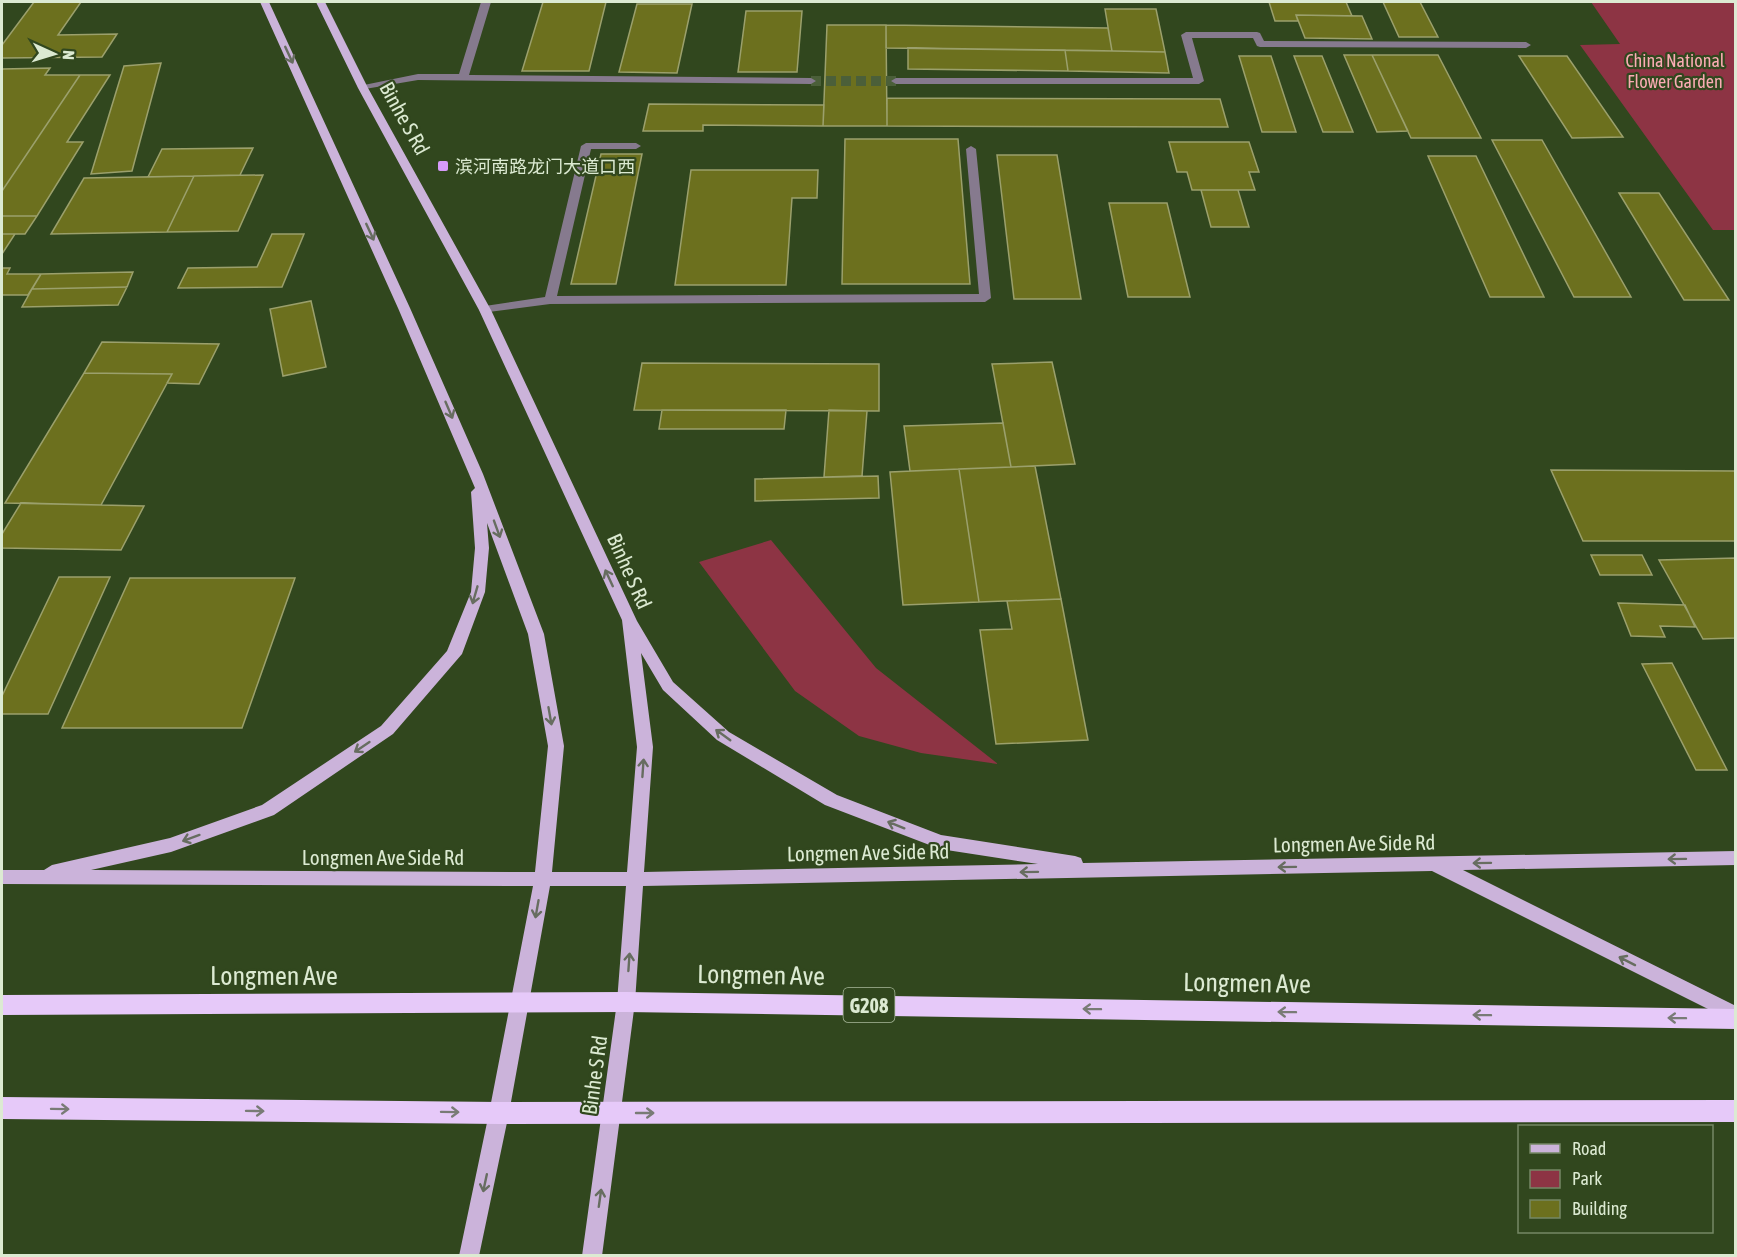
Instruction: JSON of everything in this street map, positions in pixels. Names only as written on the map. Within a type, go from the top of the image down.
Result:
[{"type":"highway","name":"Longmen Ave","points":[[2,1005],[626,1002],[1736,1017]]},
{"type":"highway","points":[[2,1108],[499,1113],[1736,1111]]},
{"type":"main road","points":[[264,2],[405,308],[476,474],[536,634],[556,746],[543,879],[499,1113],[469,1256]]},
{"type":"main road","name":"Binhe S Rd","points":[[320,2],[363,88],[485,310],[628,620],[645,747],[626,1002],[592,1256]]},
{"type":"main road","points":[[28,878],[171,845],[268,810],[387,730],[454,654],[478,592],[482,548],[476,474]]},
{"type":"main road","points":[[628,620],[668,686],[723,736],[831,800],[940,842],[1117,870]]},
{"type":"main road","name":"Longmen Ave Side Rd","points":[[2,877],[635,879],[1736,858]]},
{"type":"main road","points":[[1434,864],[1736,1017]]},
{"type":"lane","points":[[464,77],[486,2]]},
{"type":"lane","points":[[896,81],[1199,81],[1186,35],[1257,35],[1260,44],[1527,45]]},
{"type":"lane","points":[[363,88],[418,77],[811,81]]},
{"type":"lane","points":[[550,300],[586,146],[636,146]]},
{"type":"lane","points":[[485,310],[550,300],[985,298],[971,149]]},
{"type":"green space","name":"China National Flower Garden","points":[[1591,2],[1735,2],[1735,230],[1713,230],[1580,45],[1620,44]]},
{"type":"green space","points":[[771,540],[876,668],[998,764],[921,753],[859,736],[795,691],[699,562]]},
{"type":"building","points":[[34,2],[81,2],[58,35],[117,34],[102,57],[2,58],[2,45]]},
{"type":"building","points":[[543,2],[606,2],[589,71],[522,71]]},
{"type":"building","points":[[1269,2],[1346,2],[1352,16],[1296,15],[1298,21],[1275,21]]},
{"type":"building","points":[[1383,2],[1420,2],[1438,37],[1399,37]]},
{"type":"building","points":[[637,4],[692,4],[677,73],[619,72]]},
{"type":"building","points":[[1105,9],[1156,9],[1165,52],[1112,51]]},
{"type":"building","points":[[746,11],[802,11],[797,72],[738,72]]},
{"type":"building","points":[[1296,15],[1362,16],[1372,39],[1305,38]]},
{"type":"building","points":[[827,25],[886,25],[887,126],[823,126]]},
{"type":"building","points":[[886,25],[1108,28],[1112,51],[886,48]]},
{"type":"building","points":[[908,48],[1065,50],[1068,71],[908,69]]},
{"type":"building","points":[[1065,50],[1165,52],[1169,73],[1068,71]]},
{"type":"building","points":[[1344,55],[1372,55],[1408,131],[1377,132]]},
{"type":"building","points":[[1372,55],[1438,55],[1481,138],[1411,138]]},
{"type":"building","points":[[1239,56],[1271,56],[1296,132],[1262,132]]},
{"type":"building","points":[[1294,56],[1322,56],[1353,132],[1323,132]]},
{"type":"building","points":[[1519,56],[1567,56],[1623,137],[1572,138]]},
{"type":"building","points":[[161,63],[132,171],[91,174],[124,66]]},
{"type":"building","points":[[50,68],[45,75],[80,75],[2,191],[2,69]]},
{"type":"building","points":[[80,75],[110,75],[67,142],[83,142],[37,216],[2,216],[2,191]]},
{"type":"building","points":[[887,98],[1220,99],[1228,127],[887,126]]},
{"type":"building","points":[[649,104],[824,105],[823,126],[703,125],[703,131],[643,131]]},
{"type":"building","points":[[845,139],[958,139],[970,284],[842,284]]},
{"type":"building","points":[[1492,140],[1542,140],[1631,297],[1574,297]]},
{"type":"building","points":[[1169,142],[1249,142],[1259,172],[1249,172],[1255,190],[1192,190],[1187,172],[1177,172]]},
{"type":"building","points":[[253,148],[240,175],[148,177],[162,149]]},
{"type":"building","points":[[601,154],[642,154],[616,284],[571,284]]},
{"type":"building","points":[[997,155],[1057,155],[1081,299],[1014,299]]},
{"type":"building","points":[[1428,156],[1476,156],[1544,297],[1490,297]]},
{"type":"building","points":[[691,170],[818,170],[817,198],[792,198],[786,285],[675,285]]},
{"type":"building","points":[[263,175],[238,231],[167,232],[194,176]]},
{"type":"building","points":[[194,176],[167,232],[51,234],[84,178]]},
{"type":"building","points":[[1201,190],[1238,190],[1249,227],[1211,227]]},
{"type":"building","points":[[1619,193],[1659,193],[1729,300],[1684,300]]},
{"type":"building","points":[[1109,203],[1167,203],[1190,297],[1128,297]]},
{"type":"building","points":[[2,216],[37,216],[25,234],[2,234]]},
{"type":"building","points":[[2,234],[15,234],[2,254]]},
{"type":"building","points":[[272,234],[304,234],[282,287],[178,288],[188,268],[257,267]]},
{"type":"building","points":[[2,268],[10,268],[7,274],[41,274],[28,295],[2,295]]},
{"type":"building","points":[[133,272],[127,287],[32,289],[41,274]]},
{"type":"building","points":[[127,287],[118,305],[22,307],[32,289]]},
{"type":"building","points":[[311,301],[326,367],[283,376],[270,309]]},
{"type":"building","points":[[102,342],[219,344],[199,384],[167,383],[172,374],[84,373]]},
{"type":"building","points":[[1052,362],[1075,464],[1011,467],[992,364]]},
{"type":"building","points":[[642,363],[879,364],[879,411],[634,410]]},
{"type":"building","points":[[84,373],[172,374],[101,505],[5,503]]},
{"type":"building","points":[[662,410],[786,410],[784,429],[659,429]]},
{"type":"building","points":[[829,410],[867,411],[862,476],[824,477]]},
{"type":"building","points":[[1003,423],[1011,467],[910,471],[904,426]]},
{"type":"building","points":[[1035,466],[1061,599],[979,602],[959,469]]},
{"type":"building","points":[[959,469],[979,602],[903,605],[890,472]]},
{"type":"building","points":[[1551,470],[1736,471],[1736,541],[1583,541]]},
{"type":"building","points":[[878,476],[879,498],[755,501],[755,479]]},
{"type":"building","points":[[21,503],[144,506],[121,550],[2,548],[2,534]]},
{"type":"building","points":[[1591,555],[1642,555],[1652,575],[1600,575]]},
{"type":"building","points":[[1736,558],[1736,638],[1703,639],[1659,560]]},
{"type":"building","points":[[59,577],[110,577],[48,714],[2,714],[2,696]]},
{"type":"building","points":[[130,578],[295,578],[242,728],[62,728]]},
{"type":"building","points":[[1061,599],[1088,740],[996,744],[980,630],[1012,629],[1007,601]]},
{"type":"building","points":[[1618,603],[1685,605],[1695,627],[1660,626],[1665,637],[1631,636]]},
{"type":"building","points":[[1672,663],[1727,770],[1696,770],[1642,664]]},
{"type":"tunnel","points":[[811,81],[896,81]]},
{"type":"place","name":"滨河南路龙门大道口西","points":[[443,166]]}]
